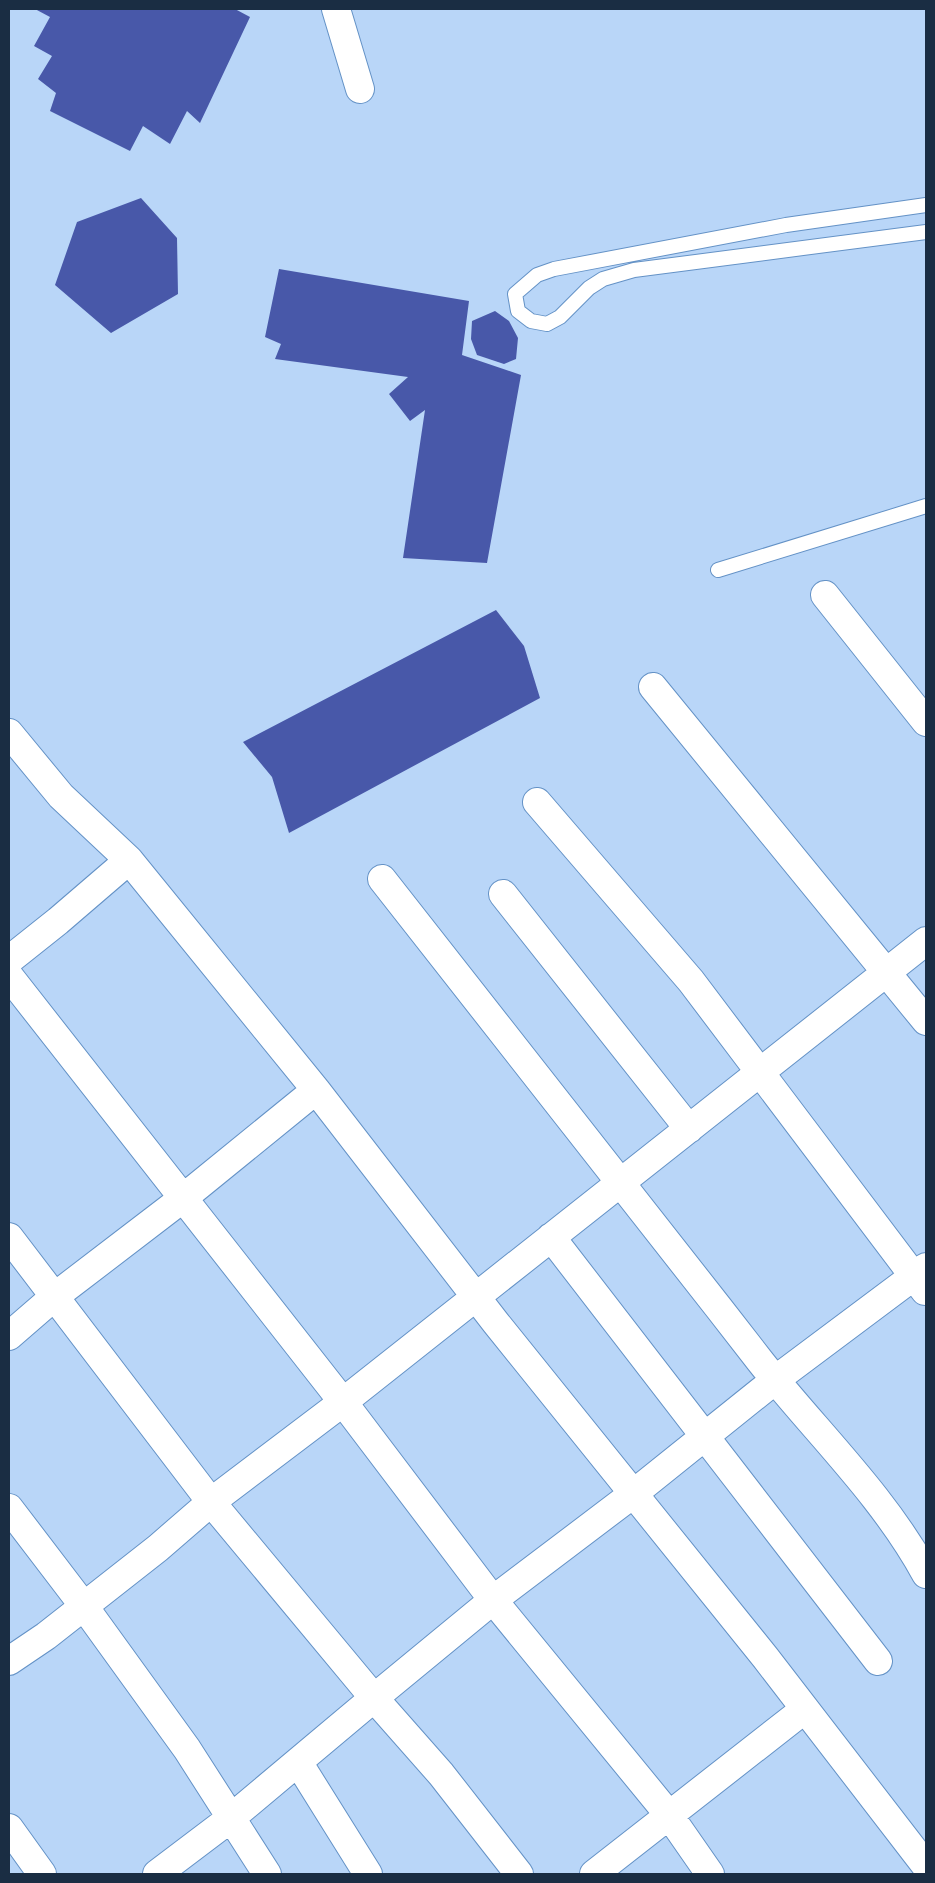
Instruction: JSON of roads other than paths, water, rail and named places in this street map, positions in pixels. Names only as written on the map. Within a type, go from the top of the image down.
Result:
[{"type":"street","points":[[336,9],[360,89]]},
{"type":"street","points":[[825,595],[926,722]]},
{"type":"street","points":[[654,687],[926,1021]]},
{"type":"street","points":[[9,733],[61,796],[129,860],[316,1090],[477,1297],[805,1709],[926,1866]]},
{"type":"street","points":[[157,1874],[231,1818],[493,1600],[633,1494],[775,1380],[922,1279],[691,981],[538,802]]},
{"type":"street","points":[[9,960],[58,922],[129,860]]},
{"type":"street","points":[[382,879],[775,1380],[875,1496],[910,1544],[926,1574]]},
{"type":"street","points":[[503,894],[689,1129]]},
{"type":"street","points":[[9,1661],[46,1636],[158,1548],[211,1502],[477,1297],[551,1236],[689,1129],[760,1070],[926,941]]},
{"type":"street","points":[[9,976],[343,1402],[493,1600],[669,1815],[710,1874]]},
{"type":"street","points":[[9,1336],[54,1297],[182,1198],[316,1090]]},
{"type":"street","points":[[551,1236],[704,1438],[878,1661]]},
{"type":"street","points":[[9,1237],[211,1502],[374,1698],[441,1774],[519,1874]]},
{"type":"street","points":[[9,1508],[84,1605],[187,1749],[267,1874]]},
{"type":"street","points":[[594,1874],[805,1709]]},
{"type":"street","points":[[298,1762],[368,1874]]},
{"type":"street","points":[[9,1828],[42,1874]]},
{"type":"lane","points":[[926,204],[786,225],[554,269],[537,275],[515,294],[518,311],[531,322],[547,324],[560,317],[588,288],[603,279],[634,270],[926,232]]},
{"type":"lane","points":[[718,570],[926,506]]}]
